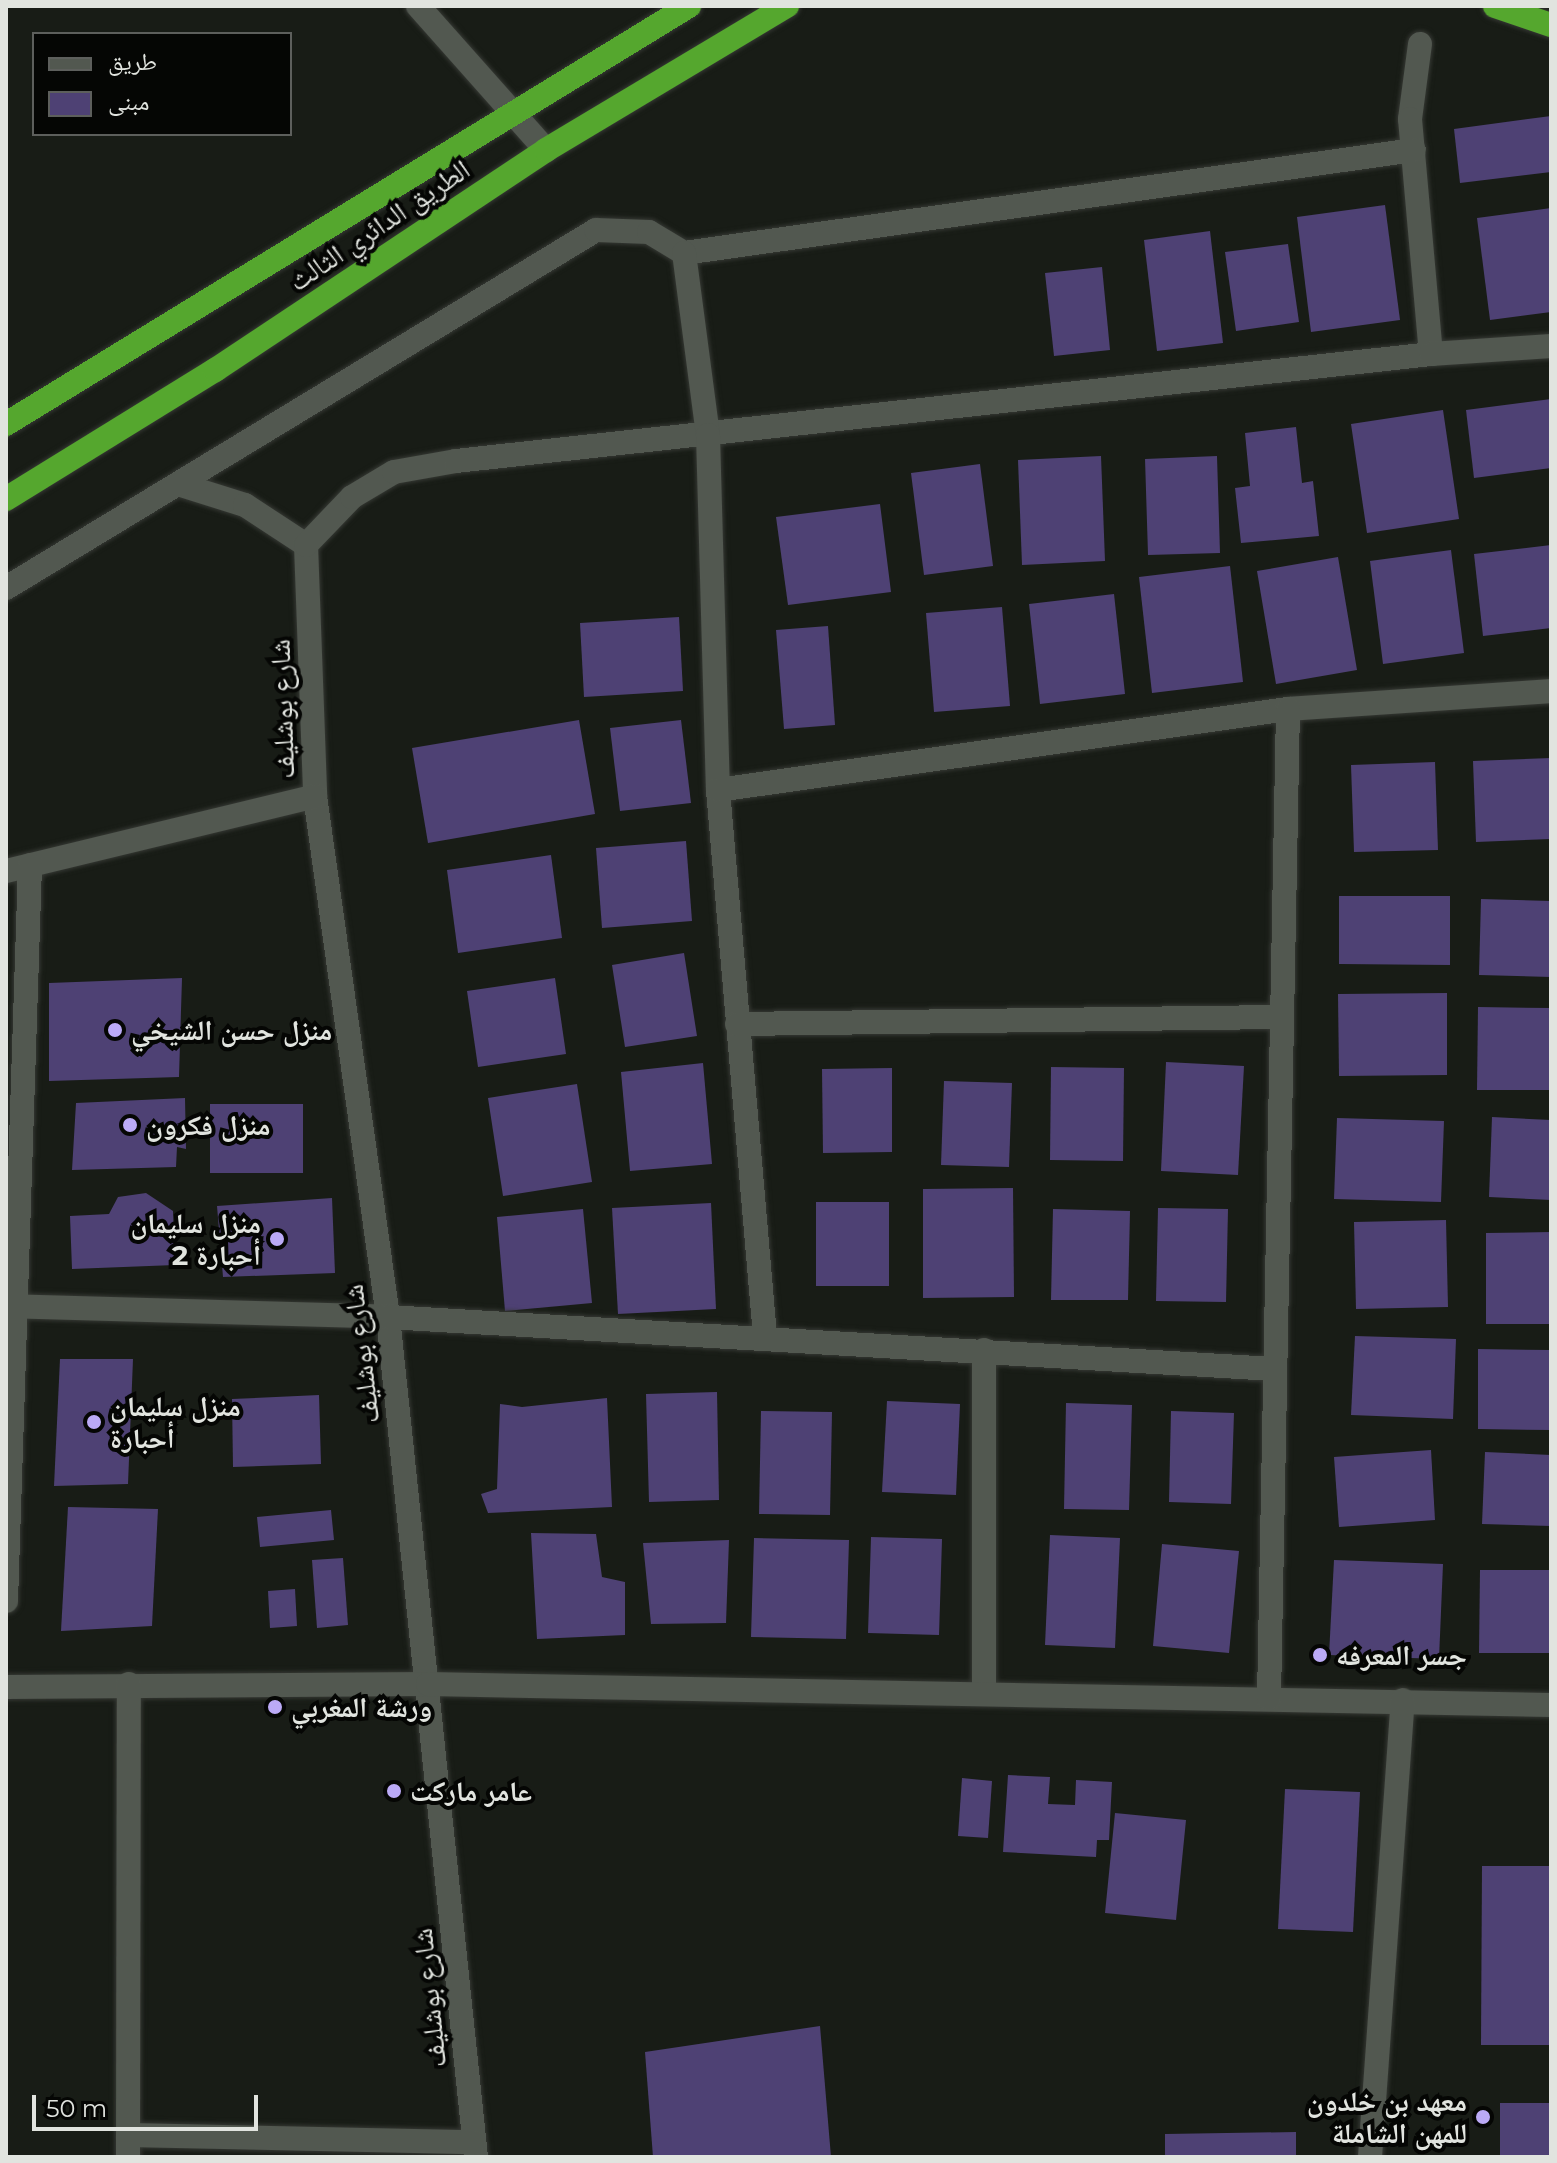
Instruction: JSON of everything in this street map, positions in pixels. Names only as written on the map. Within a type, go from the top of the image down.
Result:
[{"type":"highway","name":"الطريق الدائري الثالث","points":[[6,424],[689,6]]},
{"type":"highway","name":"الطريق الدائري الثالث","points":[[6,499],[215,370],[546,150],[787,6]]},
{"type":"highway","points":[[1495,6],[1551,25]]},
{"type":"street","points":[[418,6],[546,150]]},
{"type":"street","points":[[1420,44],[1411,88],[1431,354]]},
{"type":"street","points":[[6,588],[596,230],[649,232],[684,253],[1414,150]]},
{"type":"street","points":[[684,253],[708,435],[718,790],[765,1336]]},
{"type":"street","points":[[178,484],[245,505],[306,545],[352,497],[394,472],[1431,354],[1551,346]]},
{"type":"street","name":"شارع بوشليف","points":[[306,545],[315,796],[388,1317],[475,2150]]},
{"type":"street","points":[[718,790],[1288,709],[1551,691]]},
{"type":"street","points":[[1269,1698],[1288,709]]},
{"type":"street","points":[[6,871],[315,796]]},
{"type":"street","points":[[6,1601],[12,1306],[30,865]]},
{"type":"street","points":[[737,1024],[1280,1017]]},
{"type":"street","points":[[12,1306],[388,1317],[765,1336],[1274,1369]]},
{"type":"street","points":[[984,1350],[984,1693]]},
{"type":"street","points":[[129,1684],[128,2146],[475,2150]]},
{"type":"street","points":[[6,1687],[428,1684],[1551,1705]]},
{"type":"street","points":[[1370,2157],[1403,1700]]},
{"type":"building","points":[[1551,116],[1551,172],[1460,183],[1454,129]]},
{"type":"building","points":[[1385,205],[1400,320],[1311,332],[1297,217]]},
{"type":"building","points":[[1551,208],[1551,312],[1490,320],[1477,218]]},
{"type":"building","points":[[1210,231],[1223,343],[1157,351],[1144,240]]},
{"type":"building","points":[[1288,244],[1299,322],[1236,331],[1225,252]]},
{"type":"building","points":[[1102,267],[1110,350],[1054,356],[1045,273]]},
{"type":"building","points":[[1551,399],[1551,468],[1474,478],[1466,410]]},
{"type":"building","points":[[1443,410],[1459,519],[1367,533],[1351,424]]},
{"type":"building","points":[[1296,427],[1302,483],[1313,481],[1319,536],[1241,543],[1235,488],[1250,486],[1245,433]]},
{"type":"building","points":[[1101,456],[1105,561],[1022,565],[1018,460]]},
{"type":"building","points":[[1217,456],[1220,553],[1148,555],[1145,459]]},
{"type":"building","points":[[980,464],[993,566],[924,575],[911,473]]},
{"type":"building","points":[[880,504],[891,592],[788,605],[776,517]]},
{"type":"building","points":[[1551,545],[1551,628],[1483,636],[1474,554]]},
{"type":"building","points":[[1451,550],[1464,653],[1383,664],[1370,561]]},
{"type":"building","points":[[1338,557],[1357,670],[1276,684],[1257,571]]},
{"type":"building","points":[[1230,566],[1243,682],[1152,693],[1139,577]]},
{"type":"building","points":[[1114,594],[1125,694],[1040,704],[1029,604]]},
{"type":"building","points":[[1002,607],[1010,706],[934,712],[926,613]]},
{"type":"building","points":[[679,617],[683,691],[584,697],[580,623]]},
{"type":"building","points":[[828,626],[835,725],[784,729],[776,630]]},
{"type":"building","points":[[579,720],[595,814],[428,843],[412,748]]},
{"type":"building","points":[[681,720],[691,803],[620,811],[610,728]]},
{"type":"building","points":[[1551,758],[1551,839],[1476,842],[1473,761]]},
{"type":"building","points":[[1435,762],[1438,850],[1354,852],[1351,765]]},
{"type":"building","points":[[686,841],[692,921],[602,928],[596,848]]},
{"type":"building","points":[[551,855],[562,938],[458,953],[447,870]]},
{"type":"building","points":[[1339,896],[1450,896],[1450,965],[1339,964]]},
{"type":"building","points":[[1481,899],[1551,901],[1551,977],[1479,975]]},
{"type":"building","points":[[684,953],[697,1036],[625,1047],[612,965]]},
{"type":"building","name":"منزل حسن الشيخي","points":[[182,978],[179,1077],[49,1081],[49,983]]},
{"type":"building","points":[[555,978],[566,1054],[478,1067],[467,991]]},
{"type":"building","points":[[1447,993],[1447,1075],[1339,1076],[1338,994]]},
{"type":"building","points":[[1478,1007],[1551,1008],[1551,1090],[1477,1090]]},
{"type":"building","points":[[1166,1062],[1244,1066],[1238,1175],[1161,1171]]},
{"type":"building","points":[[703,1063],[712,1164],[630,1171],[621,1072]]},
{"type":"building","points":[[1051,1067],[1124,1068],[1123,1161],[1050,1160]]},
{"type":"building","points":[[892,1068],[892,1152],[823,1153],[822,1069]]},
{"type":"building","points":[[944,1081],[1012,1083],[1009,1167],[941,1165]]},
{"type":"building","points":[[577,1084],[592,1182],[503,1196],[488,1098]]},
{"type":"building","name":"منزل فكرون","points":[[185,1098],[186,1149],[177,1147],[176,1167],[72,1170],[76,1103]]},
{"type":"building","points":[[210,1104],[303,1104],[303,1173],[210,1173]]},
{"type":"building","points":[[1492,1117],[1551,1120],[1551,1200],[1489,1197]]},
{"type":"building","points":[[1337,1118],[1444,1121],[1441,1202],[1334,1199]]},
{"type":"building","points":[[1013,1188],[1014,1297],[923,1298],[923,1189]]},
{"type":"building","points":[[146,1193],[173,1211],[175,1265],[72,1269],[70,1216],[109,1214],[118,1197]]},
{"type":"building","name":"منزل سليمان أحبارة 2","points":[[332,1198],[335,1273],[223,1277],[217,1206]]},
{"type":"building","points":[[816,1202],[889,1202],[889,1286],[816,1286]]},
{"type":"building","points":[[711,1203],[716,1309],[618,1314],[612,1208]]},
{"type":"building","points":[[1158,1208],[1228,1209],[1226,1302],[1156,1301]]},
{"type":"building","points":[[583,1209],[592,1303],[505,1311],[497,1217]]},
{"type":"building","points":[[1053,1209],[1130,1211],[1128,1300],[1051,1300]]},
{"type":"building","points":[[1446,1220],[1448,1307],[1356,1309],[1354,1222]]},
{"type":"building","points":[[1551,1232],[1551,1324],[1486,1324],[1486,1233]]},
{"type":"building","points":[[1355,1336],[1456,1339],[1453,1419],[1351,1415]]},
{"type":"building","points":[[1478,1349],[1551,1350],[1551,1430],[1478,1429]]},
{"type":"building","name":"منزل سليمان أحبارة","points":[[60,1359],[133,1359],[128,1484],[54,1486]]},
{"type":"building","points":[[717,1392],[719,1500],[649,1502],[646,1394]]},
{"type":"building","points":[[319,1395],[321,1464],[233,1467],[232,1399]]},
{"type":"building","points":[[607,1398],[612,1507],[488,1513],[481,1494],[497,1489],[500,1404],[522,1407]]},
{"type":"building","points":[[887,1401],[960,1404],[956,1495],[882,1492]]},
{"type":"building","points":[[1066,1403],[1132,1405],[1129,1510],[1064,1509]]},
{"type":"building","points":[[761,1411],[832,1412],[830,1515],[759,1514]]},
{"type":"building","points":[[1171,1411],[1234,1413],[1231,1504],[1169,1502]]},
{"type":"building","points":[[1431,1450],[1435,1520],[1339,1527],[1334,1457]]},
{"type":"building","points":[[1485,1452],[1551,1455],[1551,1526],[1482,1524]]},
{"type":"building","points":[[68,1507],[158,1509],[152,1626],[61,1631]]},
{"type":"building","points":[[331,1510],[334,1540],[260,1547],[257,1517]]},
{"type":"building","points":[[531,1533],[596,1534],[602,1577],[625,1582],[625,1635],[537,1639]]},
{"type":"building","points":[[1050,1535],[1120,1538],[1115,1648],[1045,1645]]},
{"type":"building","points":[[871,1537],[942,1539],[939,1635],[868,1633]]},
{"type":"building","points":[[754,1538],[849,1540],[846,1639],[751,1637]]},
{"type":"building","points":[[729,1540],[726,1623],[651,1624],[643,1543]]},
{"type":"building","points":[[1162,1544],[1239,1551],[1229,1653],[1153,1646]]},
{"type":"building","points":[[343,1558],[348,1625],[317,1628],[312,1560]]},
{"type":"building","points":[[1334,1560],[1443,1564],[1439,1659],[1329,1655]]},
{"type":"building","points":[[1480,1570],[1551,1570],[1551,1653],[1479,1653]]},
{"type":"building","points":[[295,1589],[297,1626],[270,1628],[268,1591]]},
{"type":"building","points":[[1008,1775],[1050,1777],[1048,1804],[1075,1805],[1076,1780],[1112,1782],[1109,1840],[1097,1840],[1096,1857],[1003,1852]]},
{"type":"building","points":[[962,1778],[992,1781],[988,1838],[958,1836]]},
{"type":"building","points":[[1285,1789],[1360,1792],[1353,1932],[1278,1929]]},
{"type":"building","points":[[1115,1813],[1186,1820],[1176,1920],[1105,1913]]},
{"type":"building","points":[[1482,1866],[1551,1866],[1551,2045],[1481,2045]]},
{"type":"building","points":[[820,2026],[831,2157],[653,2157],[645,2052]]},
{"type":"building","points":[[1500,2103],[1551,2103],[1551,2157],[1500,2157]]},
{"type":"building","points":[[1296,2132],[1296,2157],[1165,2157],[1165,2134]]},
{"type":"place","name":"منزل حسن الشيخي","points":[[115,1030]]},
{"type":"place","name":"منزل فكرون","points":[[130,1125]]},
{"type":"place","name":"منزل سليمان أحبارة 2","points":[[277,1239]]},
{"type":"place","name":"منزل سليمان أحبارة","points":[[94,1422]]},
{"type":"place","name":"جسر المعرفه","points":[[1320,1655]]},
{"type":"place","name":"ورشة المغربي","points":[[275,1707]]},
{"type":"place","name":"عامر ماركت","points":[[394,1791]]},
{"type":"place","name":"معهد بن خلدون للمهن الشاملة","points":[[1483,2117]]}]
